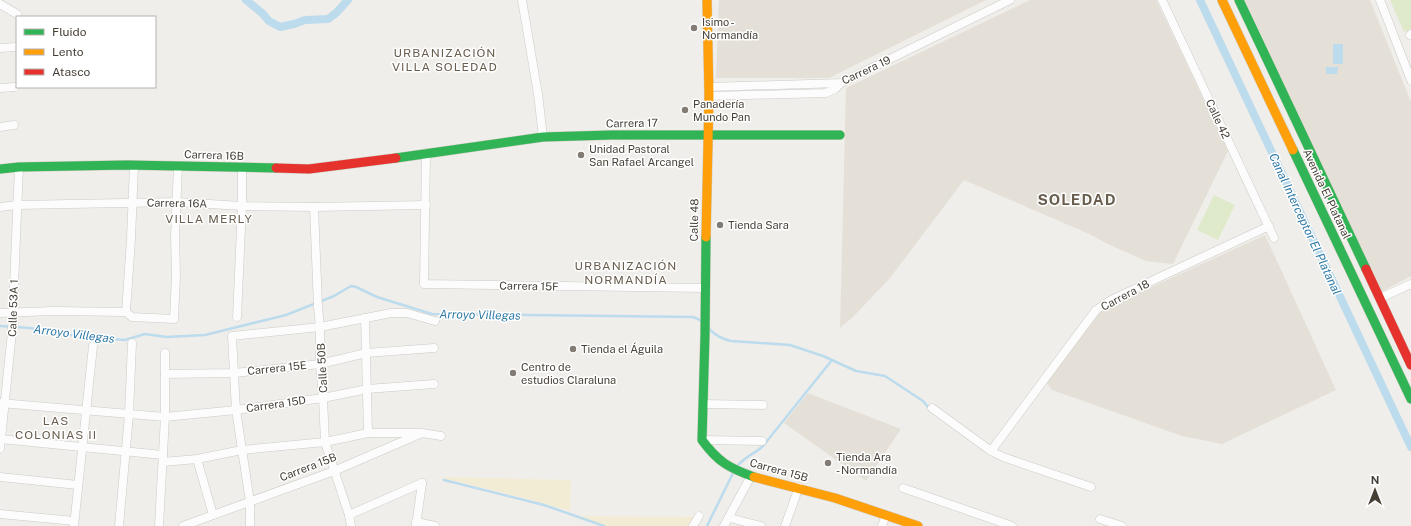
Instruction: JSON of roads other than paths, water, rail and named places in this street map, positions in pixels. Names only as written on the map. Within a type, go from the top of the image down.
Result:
[{"type":"street","points":[[522,0],[538,94],[543,137]]},
{"type":"street","name":"Calle 48","points":[[702,440],[707,328],[705,313],[705,288],[709,92],[707,0]]},
{"type":"street","name":"Carrera 19","points":[[709,92],[833,87],[1010,0]]},
{"type":"street","name":"Calle 42","points":[[1162,0],[1274,238]]},
{"type":"street","name":"Avenida El Platanal","points":[[1222,0],[1411,399]]},
{"type":"street","name":"Avenida El Platanal","points":[[1239,0],[1411,365]]},
{"type":"street","points":[[1380,0],[1411,80]]},
{"type":"street","points":[[0,4],[17,14]]},
{"type":"street","points":[[0,11],[9,10]]},
{"type":"street","points":[[0,48],[16,46]]},
{"type":"street","points":[[0,88],[16,87]]},
{"type":"street","points":[[0,127],[14,125]]},
{"type":"street","name":"Carrera 17","points":[[426,153],[543,137],[708,134],[840,135]]},
{"type":"street","points":[[426,153],[426,205]]},
{"type":"street","name":"Carrera 16B","points":[[0,169],[19,167],[134,165],[309,169],[365,163],[426,153]]},
{"type":"street","points":[[126,312],[134,165]]},
{"type":"street","points":[[0,313],[126,312],[132,317],[174,320],[178,166]]},
{"type":"street","name":"Calle 53A 1","points":[[0,442],[3,403],[13,323],[19,167]]},
{"type":"street","points":[[237,317],[242,206],[242,167]]},
{"type":"street","name":"Carrera 16A","points":[[0,207],[17,205],[177,202],[242,206],[314,207],[426,205]]},
{"type":"street","name":"Carrera 15F","points":[[426,205],[424,284],[705,288]]},
{"type":"street","name":"Calle 50B","points":[[314,207],[320,327],[320,364],[325,442],[349,515],[351,526]]},
{"type":"street","name":"Carrera 18","points":[[991,451],[1096,310],[1111,300],[1269,226]]},
{"type":"street","points":[[1380,298],[1411,284]]},
{"type":"street","points":[[250,526],[250,502],[236,410],[232,336],[320,327],[391,313],[407,313],[435,322]]},
{"type":"street","points":[[365,318],[368,433]]},
{"type":"street","points":[[119,526],[129,414],[132,343]]},
{"type":"street","points":[[0,514],[74,524],[93,346]]},
{"type":"street","name":"Carrera 15E","points":[[165,374],[234,372],[320,364],[366,353],[434,348]]},
{"type":"street","points":[[159,526],[165,417],[165,353]]},
{"type":"street","name":"Carrera 15D","points":[[165,417],[236,410],[323,398],[367,389],[434,384]]},
{"type":"street","points":[[3,403],[165,417]]},
{"type":"street","points":[[703,404],[763,405]]},
{"type":"street","points":[[932,408],[991,451],[1003,457],[1091,487]]},
{"type":"street","points":[[0,442],[126,452],[163,458],[198,459],[242,450],[325,442],[368,433],[422,433],[441,436]]},
{"type":"street","name":"Carrera 15B","points":[[183,526],[334,471],[422,433]]},
{"type":"street","name":"Carrera 15B","points":[[702,440],[762,441]]},
{"type":"street","name":"Carrera 15B","points":[[702,440],[710,453],[736,469],[751,476],[823,494],[918,526]]},
{"type":"street","points":[[198,459],[213,515]]},
{"type":"street","points":[[724,526],[730,518],[751,476]]},
{"type":"street","points":[[0,477],[78,485]]},
{"type":"street","points":[[349,515],[422,484],[416,524],[435,526]]},
{"type":"street","points":[[785,526],[799,488]]},
{"type":"street","points":[[903,488],[1012,526]]},
{"type":"street","points":[[882,526],[886,515]]},
{"type":"street","points":[[693,526],[699,516]]},
{"type":"street","points":[[730,518],[761,526]]},
{"type":"street","points":[[1100,519],[1122,526]]},
{"type":"water","points":[[1333,44],[1343,44],[1343,64],[1333,64]]},
{"type":"water","points":[[1326,67],[1338,67],[1337,74],[1326,74]]},
{"type":"waterway","points":[[246,0],[269,21],[280,27],[305,20],[328,19],[348,0]]},
{"type":"waterway","name":"Canal Interceptor El Platanal","points":[[1200,0],[1411,447]]},
{"type":"waterway","name":"Arroyo Villegas","points":[[0,326],[30,328],[83,337],[125,340],[145,334],[167,337],[205,335],[286,315],[334,296],[351,286],[377,297],[432,314],[693,317],[702,322]]},
{"type":"waterway","name":"Arroyo Villegas","points":[[708,328],[713,333],[727,340],[790,345],[823,356],[856,371],[885,376],[923,401],[928,407]]},
{"type":"waterway","points":[[737,467],[742,461],[763,446],[832,360]]},
{"type":"waterway","points":[[707,526],[733,473]]},
{"type":"waterway","points":[[444,480],[544,505],[604,526]]},
{"type":"place","name":"Isimo - Normandía","points":[[694,28]]},
{"type":"place","name":"Panadería Mundo Pan","points":[[685,110]]},
{"type":"place","name":"Unidad Pastoral San Rafael Arcangel","points":[[581,155]]},
{"type":"place","name":"Tienda Sara","points":[[720,225]]},
{"type":"place","name":"Tienda el Águila","points":[[573,349]]},
{"type":"place","name":"Centro de estudios Claraluna","points":[[513,373]]},
{"type":"place","name":"Tienda Ara - Normandía","points":[[828,463]]},
{"type":"district","name":"URBANIZACIÓN VILLA SOLEDAD","points":[[445,60]]},
{"type":"district","name":"SOLEDAD","points":[[1077,200]]},
{"type":"district","name":"VILLA MERLY","points":[[209,219]]},
{"type":"district","name":"URBANIZACIÓN NORMANDÍA","points":[[626,273]]},
{"type":"district","name":"LAS COLONIAS II","points":[[56,428]]}]
